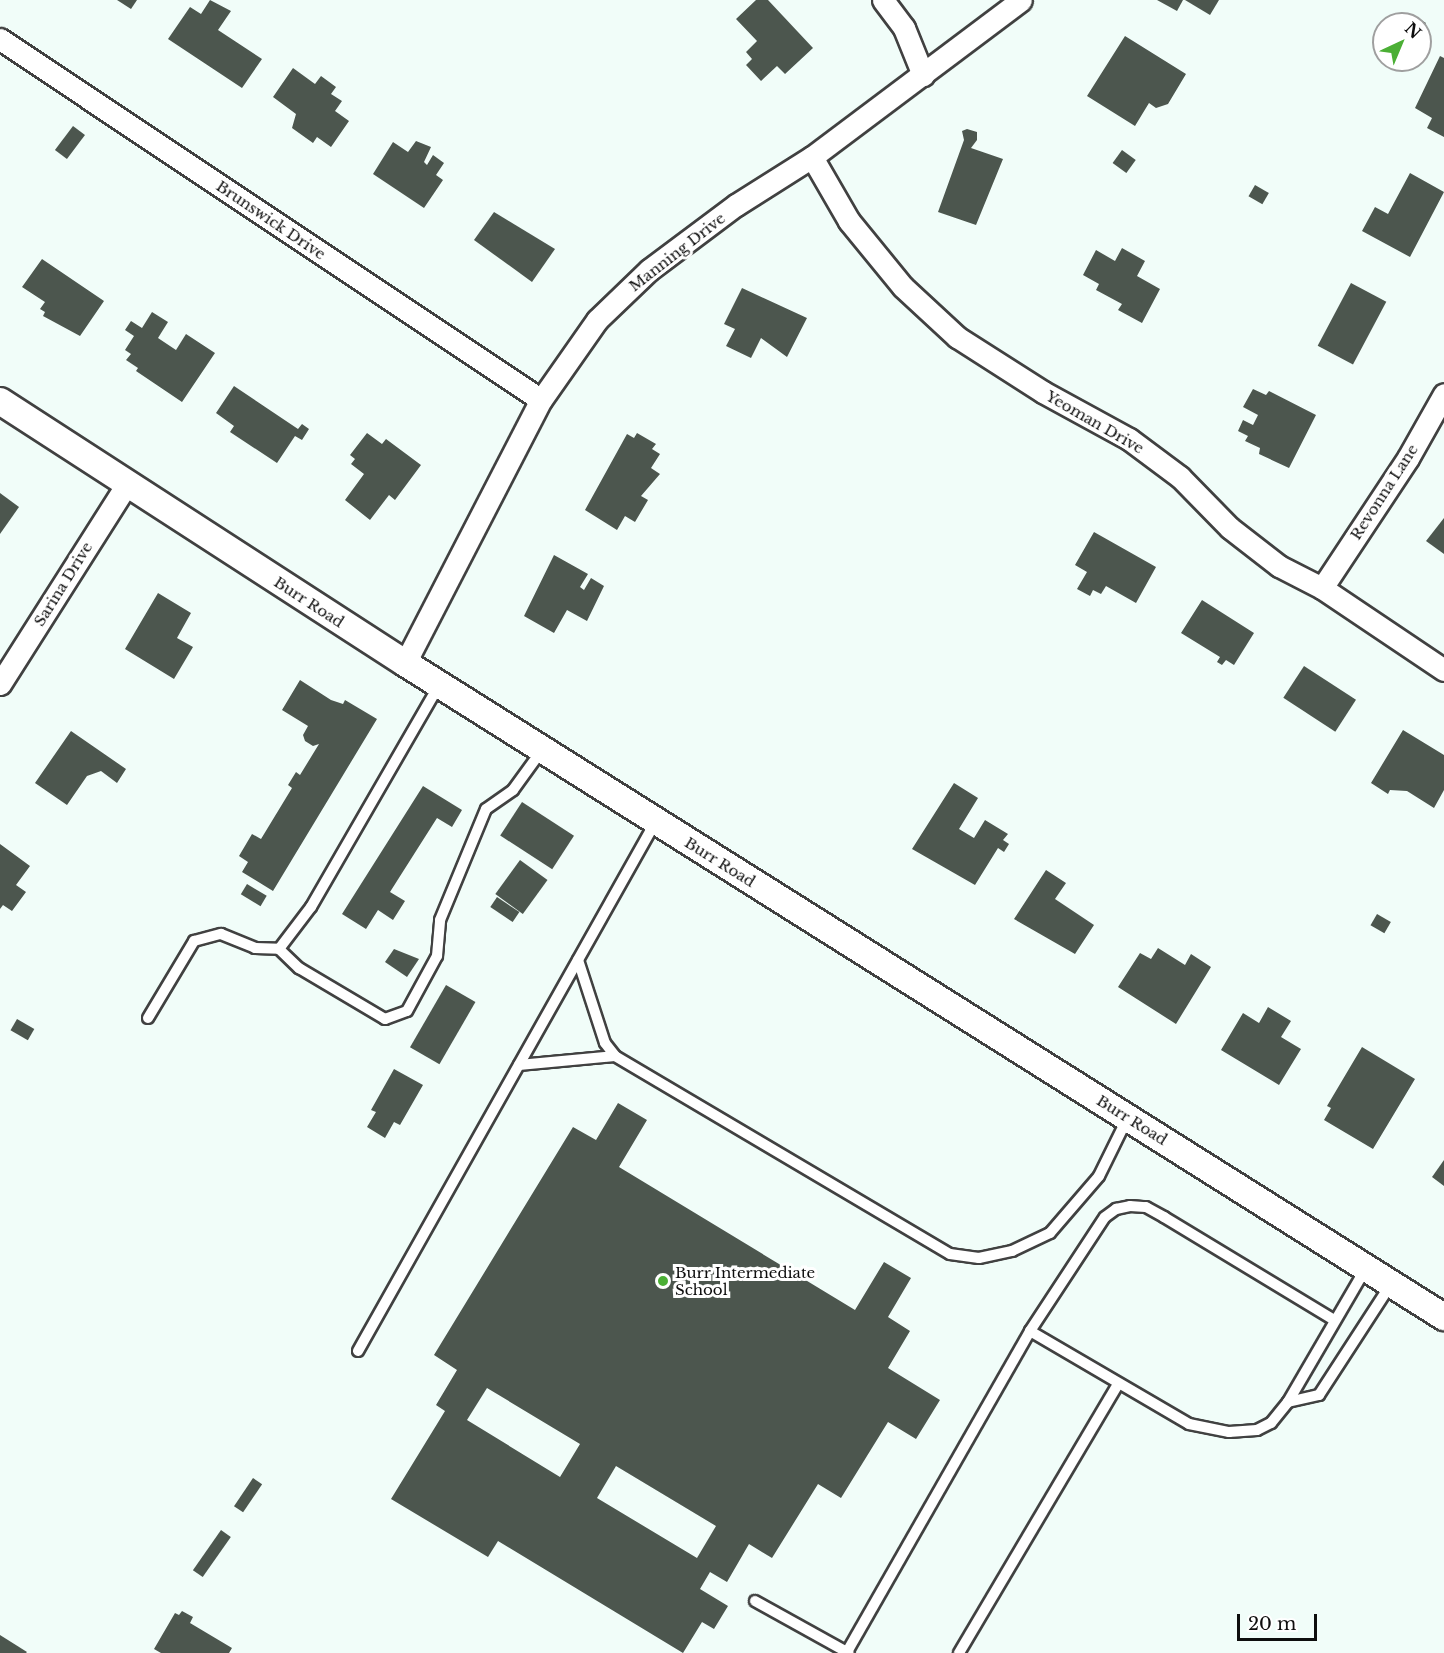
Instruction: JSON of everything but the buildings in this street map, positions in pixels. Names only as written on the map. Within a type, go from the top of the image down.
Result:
[{"type":"street","points":[[883,0],[904,28],[923,75]]},
{"type":"street","name":"Manning Drive","points":[[405,663],[541,400],[597,320],[649,270],[736,205],[812,157],[1021,0]]},
{"type":"street","name":"Brunswick Drive","points":[[0,39],[541,400]]},
{"type":"street","name":"Yeoman Drive","points":[[812,157],[849,221],[903,287],[957,337],[1043,392],[1129,439],[1180,477],[1230,528],[1271,560],[1322,588],[1444,670]]},
{"type":"street","name":"Revonna Lane","points":[[1322,588],[1408,458],[1444,394]]},
{"type":"street","name":"Burr Road","points":[[0,401],[439,685],[1444,1317]]},
{"type":"street","name":"Sarina Drive","points":[[0,684],[127,484]]},
{"type":"lane","points":[[279,949],[311,907],[439,685]]},
{"type":"lane","points":[[148,1018],[194,941],[220,934],[255,948],[279,949],[299,968],[385,1019],[407,1011],[437,956],[440,920],[486,809],[513,790],[542,750]]},
{"type":"lane","points":[[358,1351],[656,821]]},
{"type":"lane","points":[[578,960],[605,1043],[615,1056],[950,1254],[980,1258],[1012,1251],[1050,1233],[1099,1176],[1127,1118]]},
{"type":"lane","points":[[519,1065],[615,1056]]},
{"type":"lane","points":[[755,1601],[848,1652],[1030,1331],[1105,1216],[1116,1209],[1130,1206],[1146,1208],[1164,1217],[1334,1320]]},
{"type":"lane","points":[[1030,1331],[1189,1424],[1229,1432],[1257,1430],[1271,1423],[1288,1402],[1366,1268]]},
{"type":"lane","points":[[1288,1402],[1319,1395],[1391,1283]]},
{"type":"lane","points":[[959,1653],[1118,1384]]},
{"type":"place","name":"Burr Intermediate School","points":[[663,1281]]}]
